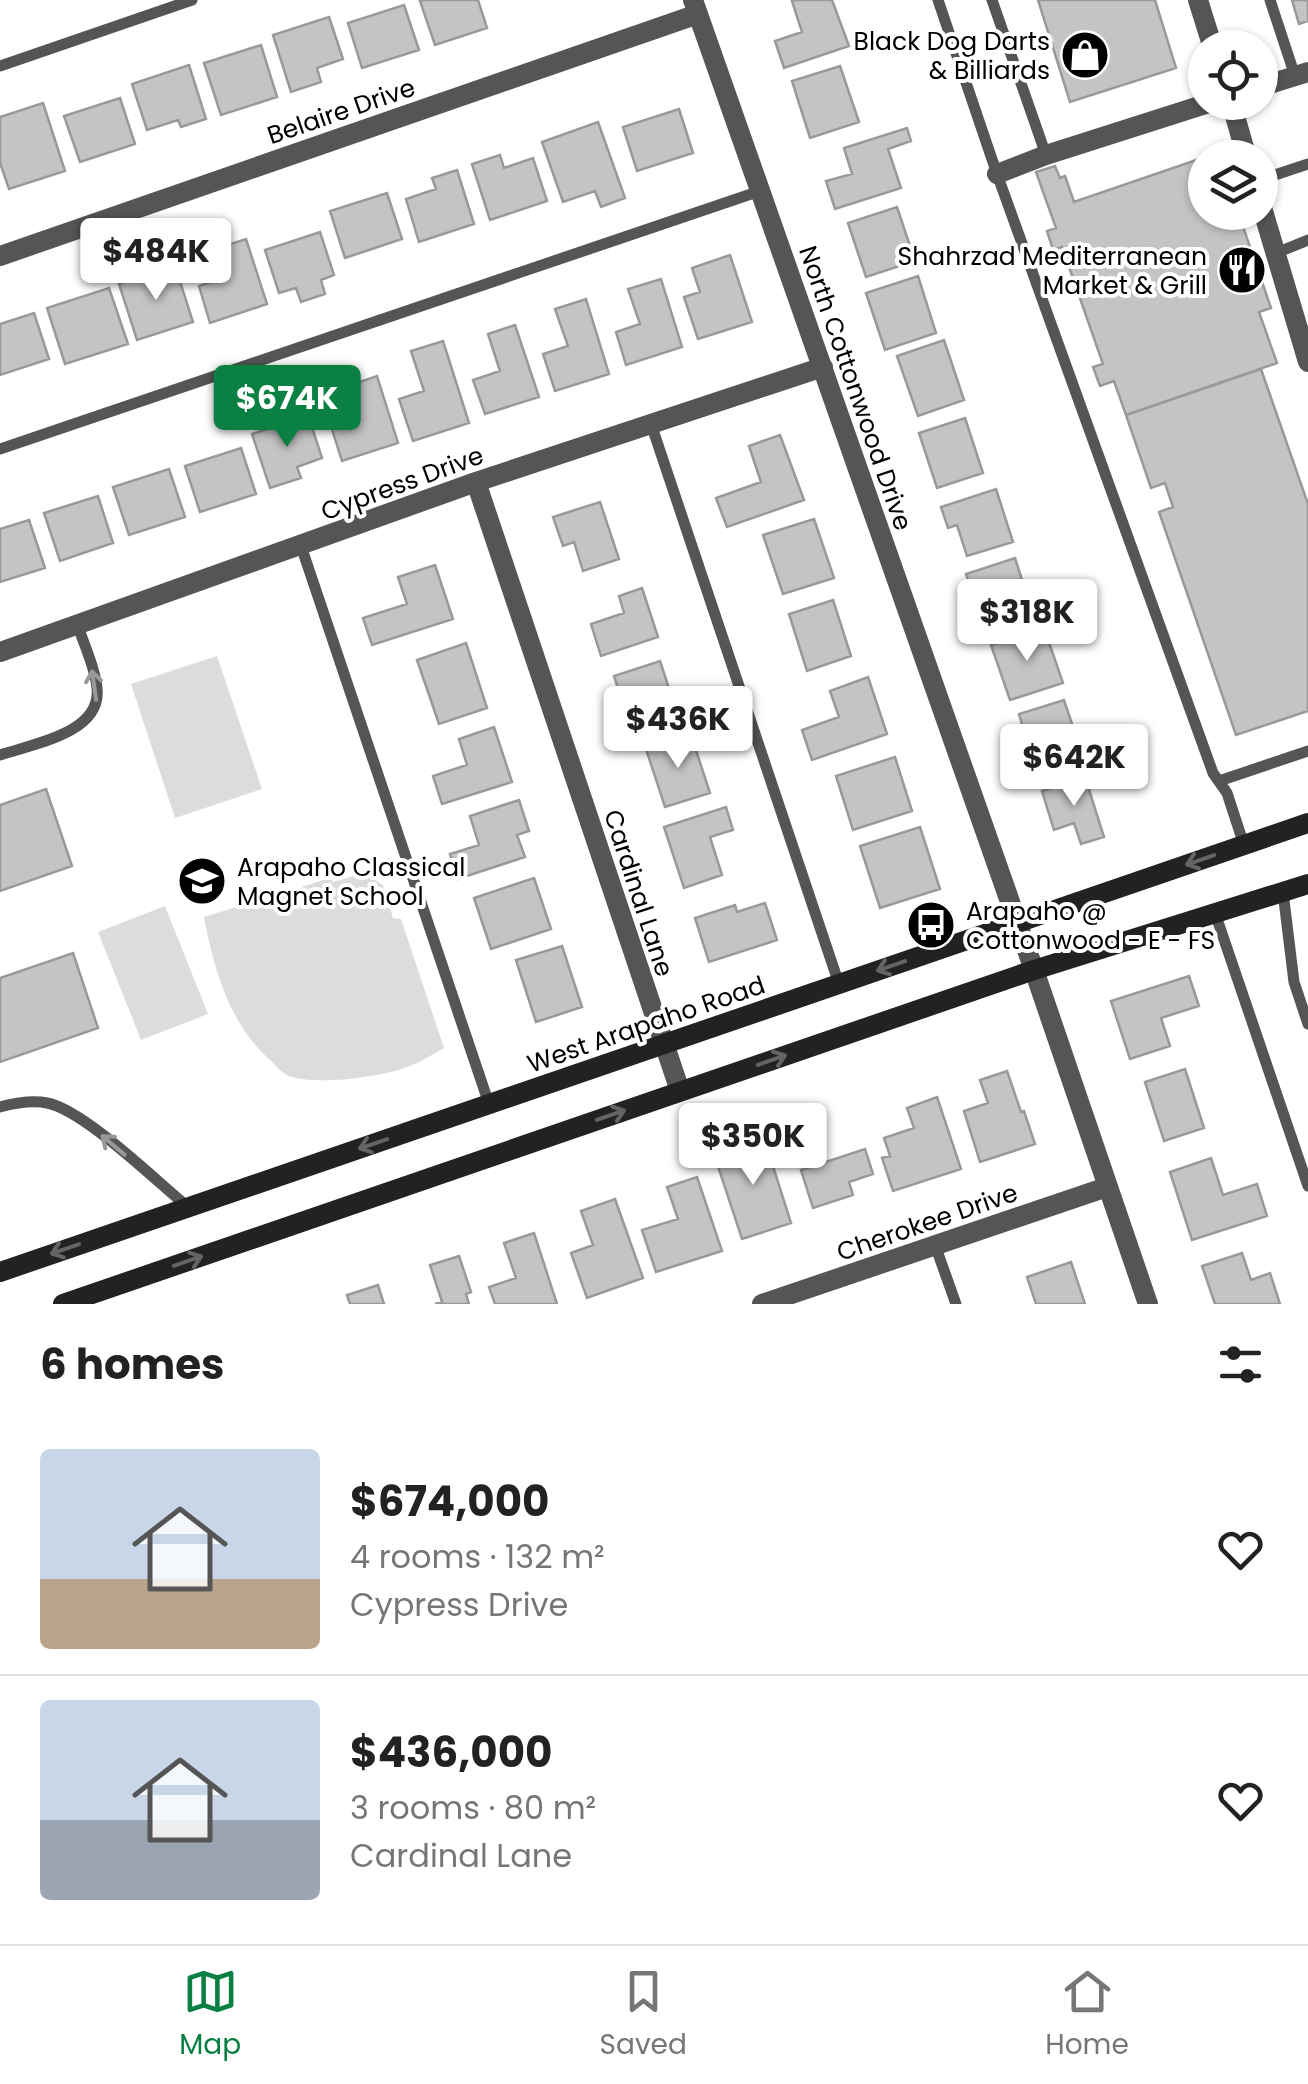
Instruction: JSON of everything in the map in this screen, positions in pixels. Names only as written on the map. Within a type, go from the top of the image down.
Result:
[{"type":"main road","name":"West Arapaho Road","points":[[0,1272],[1308,823]]},
{"type":"main road","points":[[63,1304],[1034,970],[1308,884]]},
{"type":"street","points":[[1198,0],[1207,30]]},
{"type":"street","name":"North Cottonwood Drive","points":[[696,7],[1148,1304]]},
{"type":"street","name":"Belaire Drive","points":[[0,256],[696,7]]},
{"type":"street","points":[[1278,81],[1302,74]]},
{"type":"street","points":[[997,174],[1188,110]]},
{"type":"street","points":[[1269,230],[1308,362]]},
{"type":"street","name":"Cypress Drive","points":[[0,652],[476,482],[823,367]]},
{"type":"street","name":"Cardinal Lane","points":[[476,482],[680,1091]]},
{"type":"street","name":"Cherokee Drive","points":[[762,1304],[1108,1187]]},
{"type":"lane","points":[[0,66],[192,0]]},
{"type":"lane","points":[[938,0],[1213,773],[1227,792],[1244,845]]},
{"type":"lane","points":[[992,0],[1046,155]]},
{"type":"lane","points":[[1270,0],[1302,74]]},
{"type":"lane","points":[[1278,174],[1308,164]]},
{"type":"lane","points":[[0,449],[760,192]]},
{"type":"lane","points":[[1276,254],[1308,240]]},
{"type":"lane","points":[[652,424],[839,984]]},
{"type":"lane","points":[[300,546],[489,1104]]},
{"type":"lane","points":[[0,756],[73,730],[96,707],[97,688],[78,626]]},
{"type":"lane","points":[[1219,781],[1308,751]]},
{"type":"lane","points":[[1283,892],[1294,982],[1308,1024]]},
{"type":"lane","points":[[1215,913],[1308,1186]]},
{"type":"lane","points":[[0,1107],[48,1103],[68,1110],[188,1207]]},
{"type":"lane","points":[[934,1245],[956,1304]]},
{"type":"shaded area","points":[[217,656],[262,789],[175,818],[131,684]]},
{"type":"shaded area","points":[[364,873],[383,885],[393,918],[401,919],[444,1048],[410,1066],[367,1077],[316,1080],[289,1076],[256,1046],[234,1013],[213,957],[204,917],[330,878],[333,882]]},
{"type":"shaded area","points":[[165,906],[208,1014],[141,1040],[98,932]]},
{"type":"building","points":[[478,0],[487,28],[435,45],[420,1]]},
{"type":"building","points":[[832,0],[849,46],[784,68],[775,41],[802,32],[792,1]]},
{"type":"building","points":[[1038,0],[1155,0],[1176,68],[1070,102]]},
{"type":"building","points":[[1292,0],[1308,0],[1308,21],[1299,24]]},
{"type":"building","points":[[404,5],[419,50],[362,68],[348,23]]},
{"type":"building","points":[[329,17],[343,59],[317,68],[321,82],[291,92],[273,35]]},
{"type":"building","points":[[261,45],[277,97],[221,115],[204,63]]},
{"type":"building","points":[[189,65],[206,119],[181,127],[178,120],[147,130],[132,84]]},
{"type":"building","points":[[840,66],[859,122],[810,138],[792,81]]},
{"type":"building","points":[[120,98],[135,144],[80,162],[64,116]]},
{"type":"building","points":[[43,103],[65,171],[9,189],[0,163],[0,117]]},
{"type":"building","points":[[679,109],[693,153],[637,171],[623,127]]},
{"type":"building","points":[[598,122],[625,198],[601,207],[595,191],[563,202],[542,142]]},
{"type":"building","points":[[907,128],[911,141],[888,149],[901,188],[835,209],[826,181],[852,174],[844,148]]},
{"type":"building","points":[[500,155],[504,168],[533,158],[547,201],[490,220],[472,164]]},
{"type":"building","points":[[1188,163],[1188,230],[1244,230],[1271,308],[1259,312],[1277,363],[1126,415],[1114,381],[1100,386],[1093,367],[1103,364],[1062,247],[1053,250],[1047,231],[1056,228],[1036,172],[1055,166],[1060,178],[1065,176],[1074,202]]},
{"type":"building","points":[[457,170],[474,224],[419,242],[406,199],[436,189],[432,178]]},
{"type":"building","points":[[387,193],[402,239],[345,258],[330,211]]},
{"type":"building","points":[[897,207],[915,261],[866,277],[848,223]]},
{"type":"building","points":[[320,232],[334,275],[321,280],[325,294],[301,302],[296,288],[279,293],[265,250]]},
{"type":"building","points":[[246,239],[267,304],[210,323],[199,286],[224,278],[215,249]]},
{"type":"building","points":[[730,255],[752,322],[698,339],[684,297],[700,292],[692,268]]},
{"type":"building","points":[[175,266],[193,322],[137,340],[119,284]]},
{"type":"building","points":[[918,276],[936,333],[885,350],[866,293]]},
{"type":"building","points":[[661,279],[682,347],[626,365],[616,332],[640,324],[628,289]]},
{"type":"building","points":[[109,288],[128,344],[65,364],[47,308]]},
{"type":"building","points":[[586,299],[609,374],[555,391],[543,354],[568,346],[555,309]]},
{"type":"building","points":[[34,313],[49,359],[0,375],[0,324]]},
{"type":"building","points":[[515,325],[539,397],[485,414],[473,380],[500,371],[488,334]]},
{"type":"building","points":[[944,340],[964,400],[918,416],[897,356]]},
{"type":"building","points":[[443,341],[469,423],[413,441],[399,399],[424,391],[411,351]]},
{"type":"building","points":[[1261,369],[1308,504],[1308,711],[1236,735],[1159,512],[1173,507],[1165,483],[1151,488],[1126,415]]},
{"type":"building","points":[[377,376],[398,443],[342,461],[329,420],[356,411],[348,386]]},
{"type":"building","points":[[308,415],[322,458],[297,467],[301,478],[270,488],[252,434]]},
{"type":"building","points":[[965,418],[983,473],[937,488],[919,433]]},
{"type":"building","points":[[780,435],[804,500],[727,527],[716,498],[761,482],[749,446]]},
{"type":"building","points":[[241,448],[256,494],[200,512],[185,466]]},
{"type":"building","points":[[169,469],[185,517],[129,535],[113,487]]},
{"type":"building","points":[[996,489],[1013,542],[967,556],[957,525],[948,528],[941,507]]},
{"type":"building","points":[[98,496],[113,543],[60,561],[44,513]]},
{"type":"building","points":[[600,502],[619,559],[583,571],[574,542],[563,546],[553,517]]},
{"type":"building","points":[[814,519],[834,578],[783,594],[763,535]]},
{"type":"building","points":[[29,520],[45,568],[0,582],[0,529]]},
{"type":"building","points":[[1015,558],[1022,580],[1013,583],[1024,617],[984,630],[966,574]]},
{"type":"building","points":[[435,565],[453,619],[372,645],[363,618],[407,604],[398,577]]},
{"type":"building","points":[[642,588],[658,637],[601,656],[591,624],[624,613],[619,596]]},
{"type":"building","points":[[833,600],[851,656],[807,671],[789,614]]},
{"type":"building","points":[[1044,628],[1063,683],[1010,700],[991,645]]},
{"type":"building","points":[[466,643],[487,708],[439,724],[417,660]]},
{"type":"building","points":[[660,661],[679,719],[633,734],[614,676]]},
{"type":"building","points":[[868,677],[887,734],[812,760],[802,730],[839,717],[830,691]]},
{"type":"building","points":[[1064,700],[1082,754],[1036,769],[1019,714]]},
{"type":"building","points":[[494,727],[512,782],[442,804],[433,776],[467,765],[459,739]]},
{"type":"building","points":[[691,735],[710,793],[665,807],[646,749]]},
{"type":"building","points":[[895,757],[912,811],[853,830],[836,776]]},
{"type":"building","points":[[1085,777],[1104,837],[1081,844],[1074,823],[1054,830],[1042,791]]},
{"type":"building","points":[[46,789],[72,866],[0,891],[0,805]]},
{"type":"building","points":[[519,800],[529,831],[517,835],[525,857],[458,879],[450,854],[479,845],[470,816]]},
{"type":"building","points":[[726,807],[733,830],[710,837],[722,875],[684,888],[664,827]]},
{"type":"building","points":[[920,827],[940,889],[880,908],[860,846]]},
{"type":"building","points":[[534,878],[551,929],[491,949],[474,898]]},
{"type":"building","points":[[765,903],[777,940],[709,962],[695,918],[735,905],[737,912]]},
{"type":"building","points":[[562,946],[582,1007],[536,1022],[516,960]]},
{"type":"building","points":[[73,953],[98,1028],[0,1062],[0,978]]},
{"type":"building","points":[[1189,976],[1199,1006],[1161,1018],[1170,1046],[1130,1059],[1111,1001]]},
{"type":"building","points":[[1185,1069],[1204,1128],[1164,1141],[1145,1082]]},
{"type":"building","points":[[1007,1071],[1035,1144],[980,1162],[964,1111],[988,1103],[980,1080]]},
{"type":"building","points":[[937,1097],[961,1169],[893,1191],[882,1158],[890,1156],[884,1138],[914,1128],[907,1108]]},
{"type":"building","points":[[764,1138],[791,1223],[742,1239],[714,1154]]},
{"type":"building","points":[[865,1149],[873,1174],[849,1182],[853,1195],[813,1208],[801,1170]]},
{"type":"building","points":[[1211,1158],[1223,1195],[1257,1184],[1267,1216],[1192,1240],[1170,1172]]},
{"type":"building","points":[[697,1177],[722,1251],[656,1272],[642,1230],[678,1219],[667,1187]]},
{"type":"building","points":[[615,1199],[643,1278],[587,1298],[571,1253],[593,1245],[581,1211]]},
{"type":"building","points":[[534,1233],[557,1304],[495,1304],[489,1287],[516,1278],[504,1243]]},
{"type":"building","points":[[1242,1253],[1251,1280],[1270,1273],[1280,1304],[1215,1304],[1202,1266]]},
{"type":"building","points":[[459,1256],[471,1292],[466,1294],[469,1304],[435,1304],[442,1302],[430,1265]]},
{"type":"building","points":[[1071,1262],[1085,1304],[1036,1304],[1027,1277]]},
{"type":"building","points":[[378,1285],[384,1304],[350,1304],[347,1295]]},
{"type":"place","name":"Black Dog Darts & Billiards","points":[[1085,55]]},
{"type":"place","name":"Shahrzad Mediterranean Market & Grill","points":[[1242,270]]},
{"type":"place","name":"Arapaho Classical Magnet School","points":[[202,881]]},
{"type":"place","name":"Arapaho @ Cottonwood - E - FS","points":[[931,925]]}]
